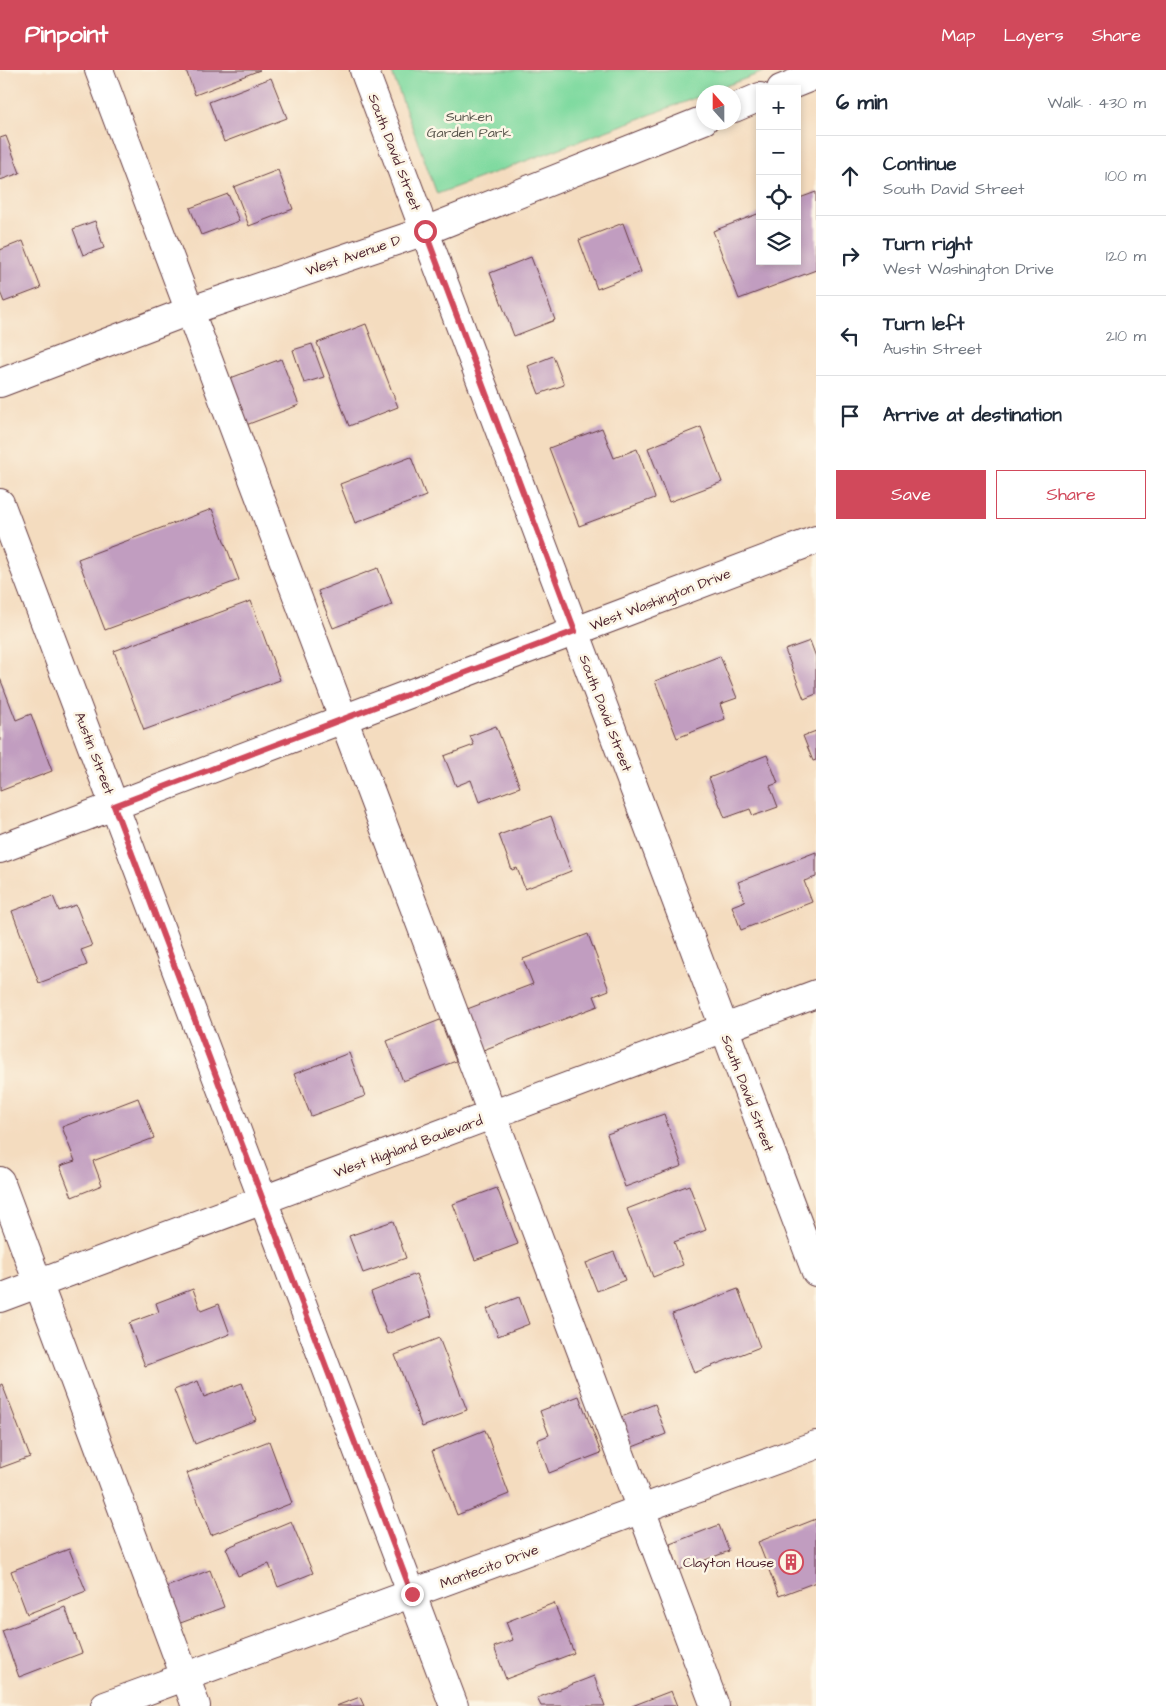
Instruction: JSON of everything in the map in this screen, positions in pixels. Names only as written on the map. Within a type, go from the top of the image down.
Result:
[{"type":"street","points":[[99,70],[715,1706]]},
{"type":"street","name":"South David Street","points":[[364,70],[816,1272]]},
{"type":"street","points":[[791,85],[816,75]]},
{"type":"street","points":[[741,105],[756,99]]},
{"type":"street","name":"West Avenue D","points":[[0,383],[189,311],[425,231],[696,123]]},
{"type":"street","name":"Austin Street","points":[[0,503],[454,1706]]},
{"type":"street","name":"West Washington Drive","points":[[0,849],[816,540]]},
{"type":"street","name":"West Highland Boulevard","points":[[0,1298],[816,994]]},
{"type":"street","points":[[0,1181],[196,1706]]},
{"type":"street","name":"Montecito Drive","points":[[104,1706],[816,1445]]},
{"type":"green space","name":"Sunken Garden Park","points":[[391,70],[769,70],[728,85],[696,85],[696,98],[437,194]]},
{"type":"building","points":[[186,70],[260,70],[195,95]]},
{"type":"building","points":[[271,78],[287,118],[224,142],[209,102]]},
{"type":"building","points":[[6,136],[20,173],[0,180],[0,138]]},
{"type":"building","points":[[278,170],[293,209],[249,226],[234,187]]},
{"type":"building","points":[[816,192],[816,270],[739,299],[713,231],[756,215],[756,265],[801,265],[801,198]]},
{"type":"building","points":[[228,194],[239,221],[201,235],[190,208]]},
{"type":"building","points":[[95,221],[104,248],[83,255],[73,229]]},
{"type":"building","points":[[623,223],[641,272],[597,289],[579,240]]},
{"type":"building","points":[[23,241],[41,288],[4,302],[0,292],[0,250]]},
{"type":"building","points":[[531,257],[555,320],[514,336],[490,273]]},
{"type":"building","points":[[366,324],[398,407],[349,426],[317,343]]},
{"type":"building","points":[[312,344],[324,377],[304,383],[293,350]]},
{"type":"building","points":[[553,356],[564,385],[539,394],[528,366]]},
{"type":"building","points":[[281,359],[299,405],[246,425],[228,379]]},
{"type":"building","points":[[701,427],[722,482],[669,502],[648,448]]},
{"type":"building","points":[[602,428],[614,458],[637,449],[655,498],[579,526],[549,448]]},
{"type":"building","points":[[411,457],[426,496],[355,523],[340,484]]},
{"type":"building","points":[[212,509],[239,580],[105,630],[78,559]]},
{"type":"building","points":[[378,568],[392,605],[333,628],[318,591]]},
{"type":"building","points":[[251,601],[280,680],[144,730],[114,651]]},
{"type":"building","points":[[810,641],[816,657],[816,694],[804,699],[785,650]]},
{"type":"building","points":[[720,656],[737,698],[720,704],[725,719],[677,738],[655,681]]},
{"type":"building","points":[[0,678],[16,720],[31,714],[52,771],[0,791]]},
{"type":"building","points":[[496,726],[520,787],[479,802],[471,780],[456,786],[444,756],[474,745],[470,736]]},
{"type":"building","points":[[816,731],[816,760],[813,761],[803,736]]},
{"type":"building","points":[[767,755],[778,783],[770,786],[778,807],[753,816],[750,809],[725,818],[709,778]]},
{"type":"building","points":[[551,816],[571,871],[525,889],[517,868],[512,870],[499,835]]},
{"type":"building","points":[[816,852],[816,877],[804,881],[812,902],[741,930],[732,906],[745,901],[738,882]]},
{"type":"building","points":[[53,896],[59,911],[76,905],[92,946],[81,950],[87,965],[39,983],[12,911]]},
{"type":"building","points":[[588,934],[609,990],[594,996],[598,1006],[478,1052],[462,1011],[533,984],[523,959]]},
{"type":"building","points":[[440,1020],[456,1061],[403,1081],[387,1041]]},
{"type":"building","points":[[349,1053],[365,1096],[311,1116],[294,1074]]},
{"type":"building","points":[[138,1098],[154,1138],[93,1161],[102,1185],[72,1197],[60,1166],[75,1161],[62,1127]]},
{"type":"building","points":[[664,1114],[682,1166],[625,1187],[607,1134]]},
{"type":"building","points":[[689,1185],[706,1230],[674,1242],[683,1265],[653,1277],[627,1209]]},
{"type":"building","points":[[497,1188],[518,1244],[475,1260],[453,1204]]},
{"type":"building","points":[[393,1221],[406,1258],[363,1273],[349,1236]]},
{"type":"building","points":[[614,1252],[625,1280],[597,1291],[586,1263]]},
{"type":"building","points":[[416,1274],[432,1316],[387,1334],[371,1292]]},
{"type":"building","points":[[193,1289],[201,1311],[219,1304],[230,1334],[145,1366],[129,1323],[159,1312],[156,1303]]},
{"type":"building","points":[[738,1289],[760,1347],[694,1373],[672,1314]]},
{"type":"building","points":[[519,1297],[529,1324],[498,1336],[487,1309]]},
{"type":"building","points":[[439,1338],[467,1410],[422,1427],[395,1355]]},
{"type":"building","points":[[198,1381],[204,1397],[242,1383],[256,1420],[195,1444],[174,1390]]},
{"type":"building","points":[[2,1384],[30,1457],[0,1468],[0,1385]]},
{"type":"building","points":[[579,1396],[601,1453],[549,1473],[537,1440],[549,1435],[540,1411]]},
{"type":"building","points":[[655,1404],[666,1434],[630,1448],[619,1418]]},
{"type":"building","points":[[485,1430],[509,1494],[457,1515],[432,1451]]},
{"type":"building","points":[[269,1441],[292,1503],[211,1535],[187,1473]]},
{"type":"building","name":"Clayton House","points":[[816,1519],[816,1582],[779,1596],[758,1542]]},
{"type":"building","points":[[291,1521],[313,1573],[278,1587],[269,1564],[238,1576],[226,1548]]},
{"type":"building","points":[[719,1525],[729,1551],[679,1570],[670,1544]]},
{"type":"building","points":[[69,1549],[86,1591],[27,1614],[11,1571]]},
{"type":"building","points":[[210,1570],[224,1607],[175,1625],[161,1589]]},
{"type":"building","points":[[554,1603],[574,1653],[506,1679],[494,1647],[513,1640],[506,1622]]},
{"type":"building","points":[[65,1607],[82,1653],[19,1677],[2,1631]]},
{"type":"building","points":[[594,1676],[605,1706],[541,1706],[537,1698]]},
{"type":"building","points":[[671,1691],[677,1706],[632,1706]]},
{"type":"building","points":[[360,1697],[364,1706],[336,1706]]},
{"type":"place","name":"Clayton House","points":[[791,1562]]},
{"type":"route","points":[[412,1594],[114,806],[575,631],[425,231]]}]
